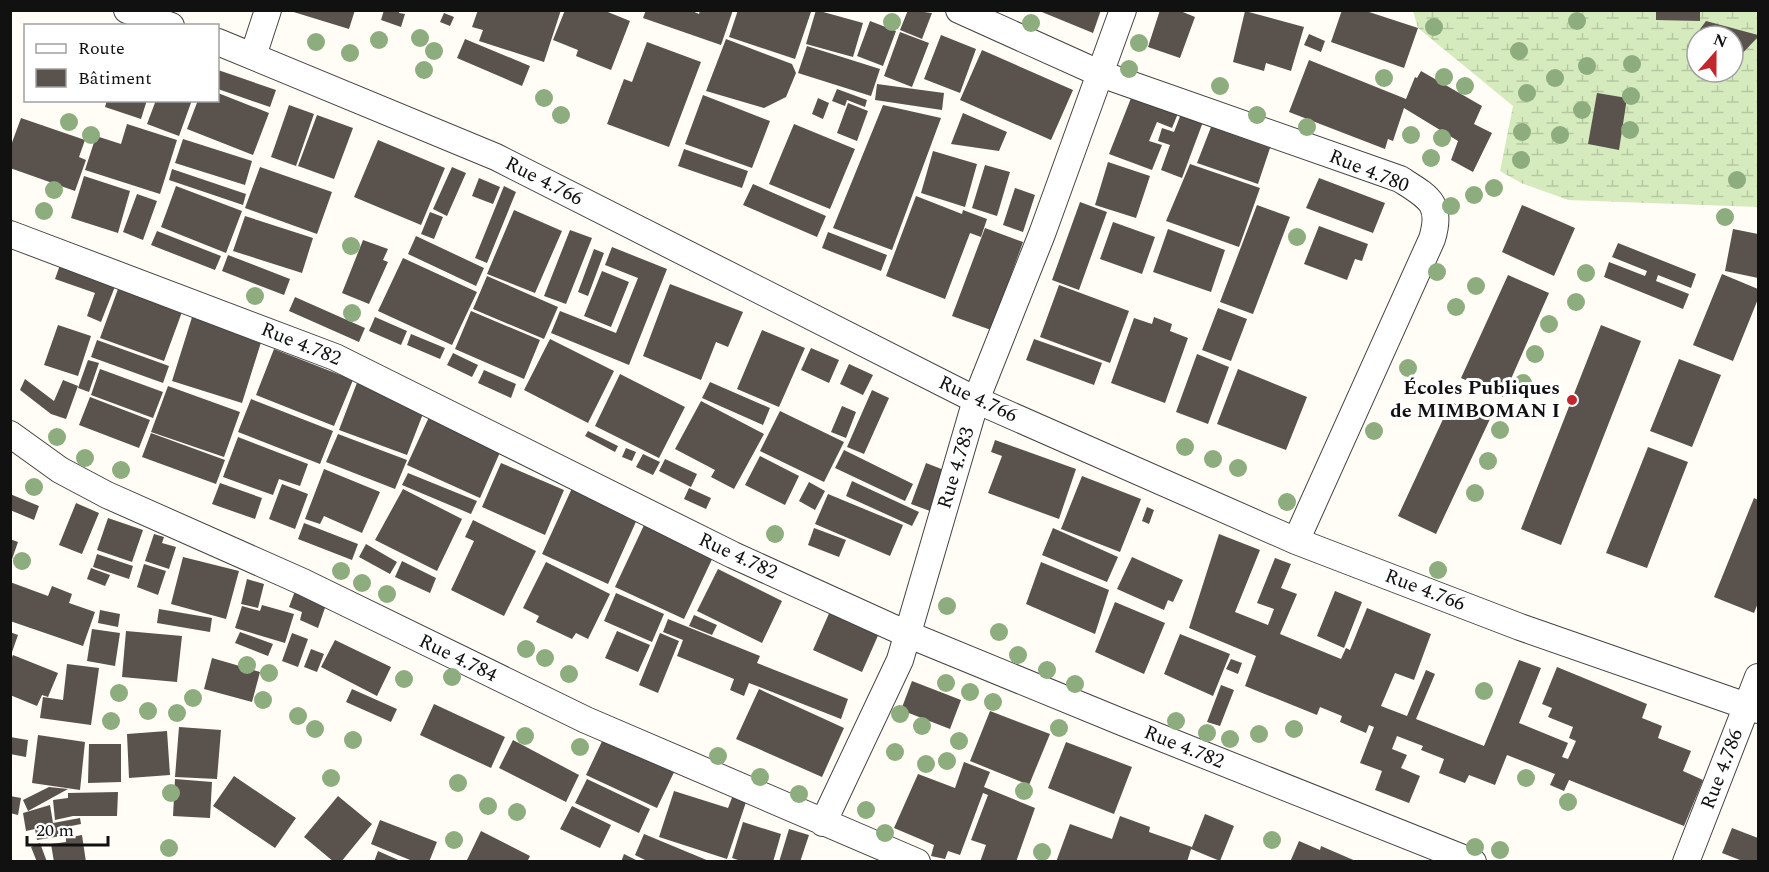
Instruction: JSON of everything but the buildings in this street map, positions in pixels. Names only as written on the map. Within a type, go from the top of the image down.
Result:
[{"type":"street","points":[[127,10],[166,24]]},
{"type":"street","points":[[253,56],[268,10]]},
{"type":"street","name":"Rue 4.780","points":[[959,10],[1101,74],[1400,179],[1424,194],[1436,208],[1437,221],[1432,238],[1296,541]]},
{"type":"street","name":"Rue 4.783","points":[[823,823],[900,660],[976,400],[1101,74],[1123,10]]},
{"type":"street","name":"Rue 4.766","points":[[219,42],[496,157],[976,400],[1296,541],[1520,627],[1752,708]]},
{"type":"street","name":"Rue 4.782","points":[[10,234],[335,357],[733,555],[907,634],[1473,861]]},
{"type":"street","name":"Rue 4.784","points":[[10,434],[60,470],[107,495],[303,582],[586,720],[823,823],[917,861]]},
{"type":"street","name":"Rue 4.786","points":[[1686,861],[1752,708],[1758,677]]},
{"type":"green space","points":[[1413,11],[1758,11],[1758,207],[1568,200],[1521,183],[1500,171],[1513,106],[1418,28]]},
{"type":"place","name":"Écoles Publiques de MIMBOMAN I","points":[[1572,400]]}]
